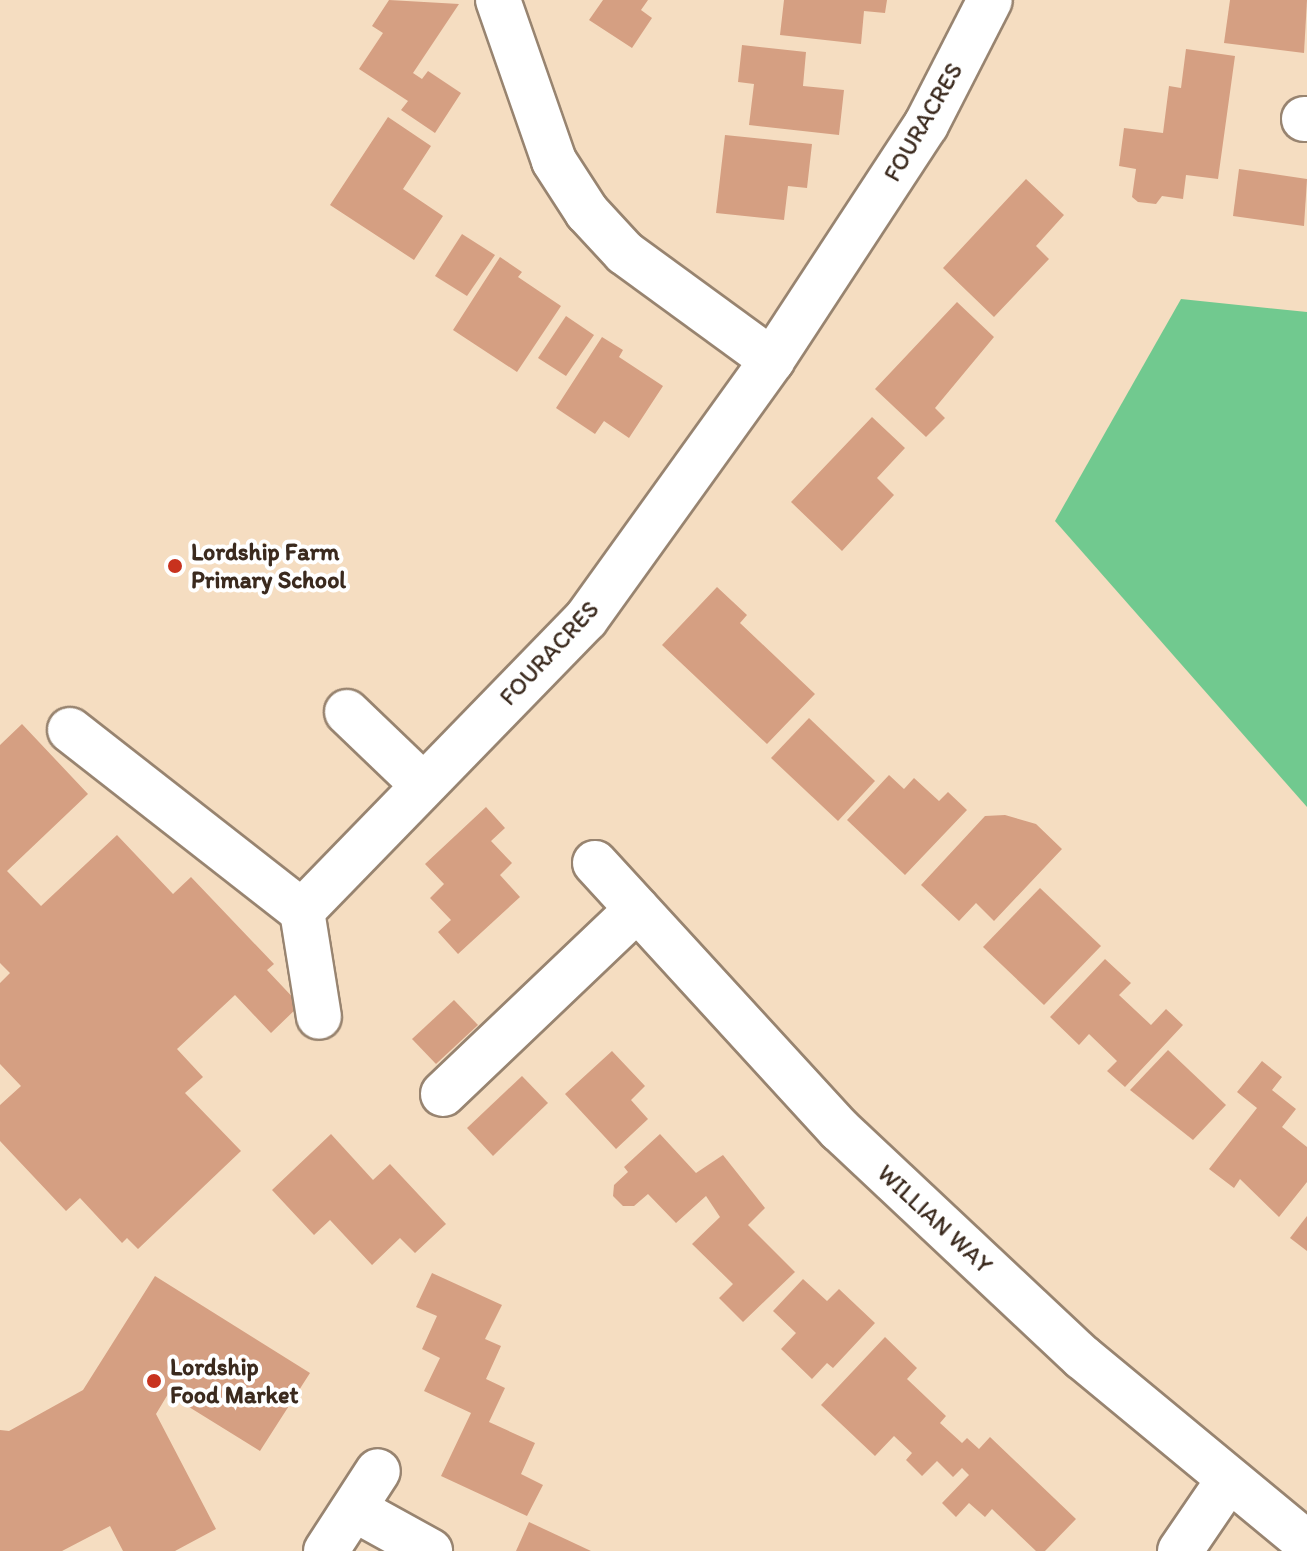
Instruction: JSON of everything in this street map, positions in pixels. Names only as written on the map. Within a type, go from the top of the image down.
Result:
[{"type":"street","points":[[498,0],[554,161],[587,212],[625,253],[772,360]]},
{"type":"street","name":"FOURACRES","points":[[302,911],[421,783],[586,619],[772,360],[926,125],[990,0]]},
{"type":"street","points":[[347,712],[421,783]]},
{"type":"street","points":[[70,730],[302,911],[319,1017]]},
{"type":"street","name":"WILLIAN WAY","points":[[595,863],[840,1130],[1082,1357],[1227,1482],[1307,1543]]},
{"type":"street","points":[[443,1094],[637,909]]},
{"type":"street","points":[[326,1551],[378,1471]]},
{"type":"street","points":[[1180,1551],[1227,1482]]},
{"type":"street","points":[[354,1509],[430,1551]]},
{"type":"green space","points":[[1181,299],[1307,312],[1307,807],[1055,521]]},
{"type":"building","points":[[389,0],[459,4],[413,73],[422,79],[428,71],[461,93],[435,133],[401,110],[408,101],[359,69],[383,33],[372,26]]},
{"type":"building","points":[[603,0],[648,0],[641,10],[652,18],[632,48],[589,20]]},
{"type":"building","points":[[784,0],[887,0],[885,13],[864,11],[861,44],[780,35]]},
{"type":"building","points":[[1230,0],[1307,0],[1304,53],[1224,43]]},
{"type":"building","points":[[742,45],[806,52],[803,86],[844,90],[839,135],[749,125],[754,84],[738,82]]},
{"type":"building","points":[[1186,49],[1235,56],[1218,179],[1186,175],[1183,199],[1162,196],[1156,204],[1138,202],[1132,197],[1136,169],[1119,166],[1124,128],[1163,133],[1169,86],[1181,88]]},
{"type":"building","points":[[388,117],[431,146],[403,189],[443,216],[414,260],[330,205]]},
{"type":"building","points":[[725,135],[812,144],[807,188],[788,186],[784,220],[716,213]]},
{"type":"building","points":[[1239,169],[1307,179],[1304,226],[1233,216]]},
{"type":"building","points":[[1026,179],[1064,215],[1036,246],[1049,259],[994,317],[943,268]]},
{"type":"building","points":[[462,234],[495,255],[467,296],[435,276]]},
{"type":"building","points":[[500,257],[522,272],[518,277],[561,306],[517,372],[453,330]]},
{"type":"building","points":[[957,302],[994,337],[935,408],[945,418],[926,437],[875,389]]},
{"type":"building","points":[[566,316],[594,335],[566,376],[538,358]]},
{"type":"building","points":[[602,337],[623,350],[619,357],[663,386],[629,438],[604,421],[595,434],[556,408]]},
{"type":"building","points":[[872,417],[905,448],[877,478],[894,495],[842,551],[791,502]]},
{"type":"building","points":[[717,587],[747,615],[740,623],[815,694],[767,744],[662,645]]},
{"type":"building","points":[[809,718],[875,781],[838,821],[771,758]]},
{"type":"building","points":[[22,724],[88,794],[7,871],[41,906],[117,835],[173,894],[191,877],[274,964],[267,970],[300,1005],[271,1033],[235,995],[177,1049],[203,1077],[185,1093],[241,1151],[138,1249],[127,1238],[122,1243],[80,1198],[66,1211],[0,1141],[0,1105],[21,1086],[0,1064],[0,983],[10,973],[0,963],[0,745]]},
{"type":"building","points":[[889,775],[904,789],[914,778],[939,801],[948,792],[967,810],[905,875],[847,820]]},
{"type":"building","points":[[486,807],[505,828],[491,841],[512,863],[500,875],[520,897],[458,954],[438,932],[451,920],[430,898],[444,884],[425,864]]},
{"type":"building","points":[[1005,815],[1036,824],[1062,849],[994,921],[976,903],[959,921],[921,885],[985,816]]},
{"type":"building","points":[[1040,888],[1101,946],[1044,1005],[983,947]]},
{"type":"building","points":[[1105,959],[1131,983],[1119,995],[1151,1025],[1166,1009],[1183,1025],[1125,1087],[1107,1071],[1117,1061],[1089,1034],[1079,1045],[1050,1017]]},
{"type":"building","points":[[454,1000],[478,1025],[436,1064],[412,1039]]},
{"type":"building","points":[[1168,1050],[1226,1105],[1193,1140],[1130,1090]]},
{"type":"building","points":[[612,1051],[645,1086],[631,1100],[648,1119],[616,1149],[565,1094]]},
{"type":"building","points":[[1262,1061],[1282,1077],[1272,1090],[1296,1109],[1282,1127],[1307,1147],[1307,1182],[1279,1217],[1240,1179],[1234,1188],[1209,1169],[1257,1108],[1237,1092]]},
{"type":"building","points":[[522,1076],[548,1103],[493,1156],[467,1128]]},
{"type":"building","points":[[331,1134],[373,1180],[390,1164],[446,1224],[415,1253],[400,1238],[372,1265],[330,1220],[314,1235],[272,1190]]},
{"type":"building","points":[[660,1134],[696,1173],[723,1155],[765,1208],[748,1225],[795,1272],[743,1322],[719,1298],[733,1284],[692,1244],[720,1217],[706,1196],[676,1223],[648,1194],[634,1206],[623,1206],[613,1196],[614,1185],[628,1172],[624,1167]]},
{"type":"building","points":[[1307,1216],[1307,1251],[1290,1238]]},
{"type":"building","points":[[432,1273],[502,1305],[485,1339],[501,1346],[486,1379],[505,1388],[489,1422],[535,1443],[521,1474],[543,1485],[527,1516],[441,1476],[471,1413],[424,1391],[440,1358],[422,1349],[437,1316],[416,1307]]},
{"type":"building","points":[[155,1276],[310,1373],[260,1451],[168,1394],[156,1414],[216,1529],[175,1551],[123,1551],[110,1526],[62,1551],[0,1551],[0,1430],[9,1431],[83,1390]]},
{"type":"building","points":[[803,1279],[827,1301],[839,1289],[875,1323],[833,1368],[827,1363],[812,1379],[781,1349],[796,1333],[773,1311]]},
{"type":"building","points":[[885,1337],[917,1368],[907,1379],[946,1416],[940,1423],[962,1443],[967,1438],[979,1449],[990,1437],[1076,1519],[1045,1551],[1036,1551],[992,1509],[985,1517],[969,1503],[956,1517],[942,1503],[969,1475],[962,1468],[953,1477],[937,1461],[922,1476],[906,1460],[912,1453],[894,1436],[875,1456],[821,1405]]},
{"type":"building","points":[[529,1522],[591,1551],[516,1551]]},
{"type":"place","name":"Lordship Farm Primary School","points":[[175,566]]},
{"type":"place","name":"Lordship Food Market","points":[[154,1381]]}]
